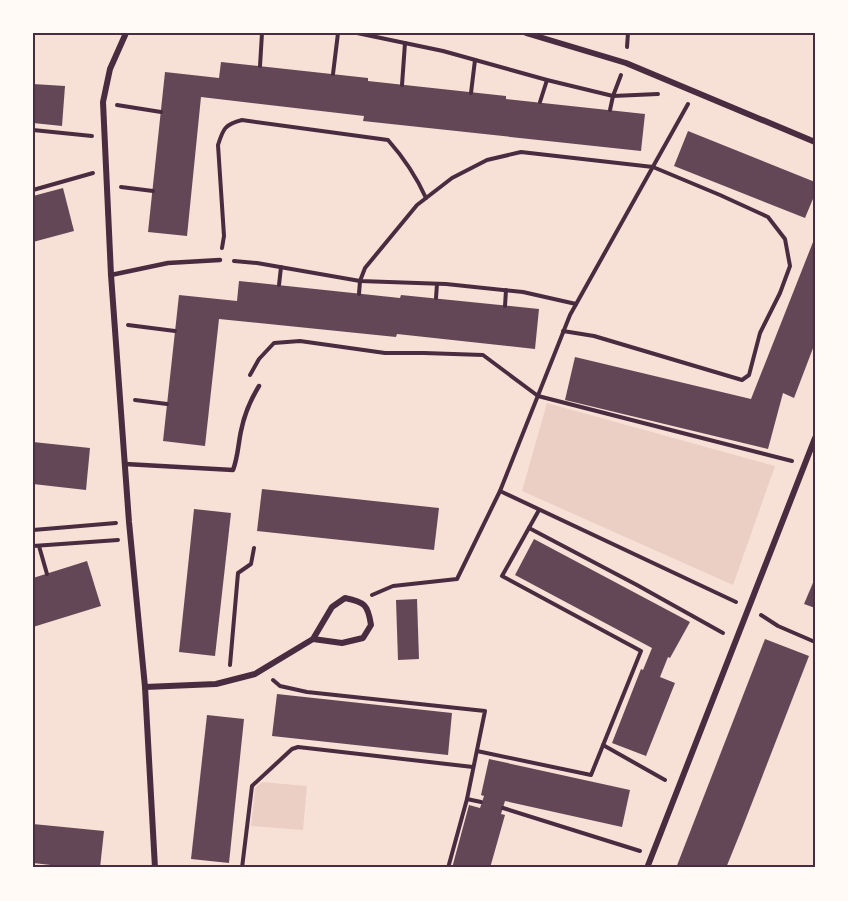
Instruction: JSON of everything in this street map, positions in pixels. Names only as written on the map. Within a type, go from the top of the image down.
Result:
[{"type":"street","points":[[126,33],[110,69],[103,102],[111,275],[129,522],[145,687],[155,868]]},
{"type":"street","points":[[526,33],[626,63],[815,142]]},
{"type":"street","points":[[647,868],[815,438]]},
{"type":"street","points":[[145,687],[216,684],[255,674],[313,639],[332,607],[345,598],[360,601],[369,610],[371,625],[363,638],[342,643],[313,639]]},
{"type":"lane","points":[[111,275],[168,263],[220,260]]},
{"type":"lane","points":[[125,464],[234,470],[241,430],[259,386]]},
{"type":"path","points":[[260,66],[262,33]]},
{"type":"path","points":[[333,74],[338,33]]},
{"type":"path","points":[[357,33],[475,60],[613,96],[659,94]]},
{"type":"path","points":[[402,85],[405,43]]},
{"type":"path","points":[[471,93],[475,60]]},
{"type":"path","points":[[610,110],[626,63]]},
{"type":"path","points":[[540,102],[547,80]]},
{"type":"path","points":[[360,601],[393,586],[457,579],[500,491],[563,331],[576,304],[694,92]]},
{"type":"path","points":[[103,102],[161,112]]},
{"type":"path","points":[[426,198],[404,158],[388,140],[242,120],[229,123],[222,132],[218,145],[224,236],[220,260],[257,263],[360,281],[438,284],[523,292],[576,304]]},
{"type":"path","points":[[33,130],[105,138]]},
{"type":"path","points":[[359,294],[360,281],[365,268],[417,205],[452,178],[487,160],[521,152],[653,167],[768,218],[785,239],[790,266],[760,333],[749,375],[742,380],[594,336],[563,331]]},
{"type":"path","points":[[33,190],[106,170]]},
{"type":"path","points":[[107,186],[153,191]]},
{"type":"path","points":[[279,285],[281,267]]},
{"type":"path","points":[[436,298],[438,284]]},
{"type":"path","points":[[505,306],[506,290]]},
{"type":"path","points":[[115,323],[175,331]]},
{"type":"path","points":[[259,386],[250,376],[259,359],[274,343],[300,341],[385,353],[483,355],[538,396],[804,464]]},
{"type":"path","points":[[120,398],[167,404]]},
{"type":"path","points":[[500,491],[749,608],[778,626],[815,642]]},
{"type":"path","points":[[477,751],[591,775],[641,651],[502,576],[539,510]]},
{"type":"path","points":[[33,530],[129,522]]},
{"type":"path","points":[[529,528],[736,640]]},
{"type":"path","points":[[47,574],[36,546],[131,539]]},
{"type":"path","points":[[230,681],[238,573],[251,564],[254,548]]},
{"type":"path","points":[[260,670],[280,686],[307,692],[485,711],[474,767],[448,868]]},
{"type":"path","points":[[603,746],[679,788]]},
{"type":"path","points":[[242,868],[252,786],[292,749],[298,747],[474,767]]},
{"type":"path","points":[[466,799],[481,802]]},
{"type":"path","points":[[503,808],[652,855]]},
{"type":"shaded area","points":[[547,403],[775,466],[733,585],[522,491]]},
{"type":"shaded area","points":[[262,782],[307,786],[303,830],[251,826],[255,788]]},
{"type":"building","points":[[221,62],[368,78],[368,81],[506,96],[506,99],[645,114],[641,151],[363,121],[364,116],[201,97],[187,236],[148,232],[165,72],[219,78]]},
{"type":"building","points":[[33,84],[65,86],[62,126],[33,123]]},
{"type":"building","points":[[688,131],[815,182],[815,194],[805,218],[674,166]]},
{"type":"building","points":[[63,188],[74,231],[33,242],[33,196]]},
{"type":"building","points":[[815,237],[815,343],[794,398],[783,393],[768,449],[565,400],[575,357],[751,399]]},
{"type":"building","points":[[239,281],[400,298],[401,295],[539,309],[535,349],[397,334],[396,337],[219,319],[205,446],[163,441],[179,295],[237,301]]},
{"type":"building","points":[[33,442],[90,448],[86,490],[33,484]]},
{"type":"building","points":[[262,489],[439,508],[434,550],[257,531]]},
{"type":"building","points":[[194,509],[231,513],[215,656],[179,652]]},
{"type":"building","points":[[534,539],[690,622],[670,658],[668,657],[660,677],[675,683],[646,756],[612,743],[641,669],[643,670],[652,648],[515,575]]},
{"type":"building","points":[[87,561],[101,606],[33,627],[33,578]]},
{"type":"building","points":[[815,578],[815,608],[804,604]]},
{"type":"building","points":[[417,599],[419,659],[398,660],[396,600]]},
{"type":"building","points":[[765,639],[809,656],[743,826],[726,868],[676,868]]},
{"type":"building","points":[[277,694],[452,713],[448,755],[272,736]]},
{"type":"building","points":[[207,715],[244,719],[229,863],[191,859]]},
{"type":"building","points":[[489,759],[630,790],[622,827],[505,801],[501,814],[505,815],[490,868],[452,868],[469,805],[480,808]]},
{"type":"building","points":[[33,824],[104,831],[100,868],[33,863]]}]
